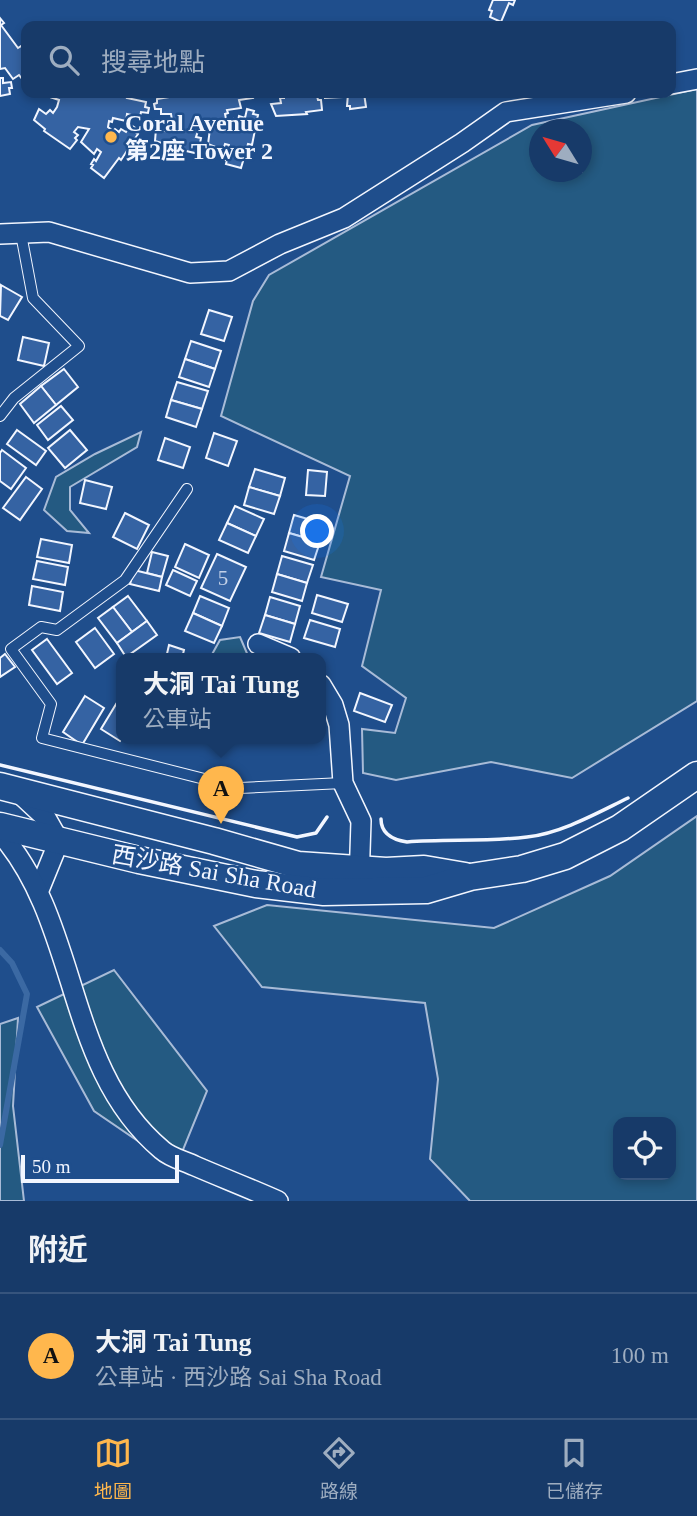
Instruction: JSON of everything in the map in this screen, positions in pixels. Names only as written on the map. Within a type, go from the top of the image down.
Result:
[{"type":"main road","name":"西沙路 Sai Sha Road","points":[[9,788],[214,841],[358,882],[426,890],[470,877],[522,869],[565,856],[620,828],[697,775]]},
{"type":"main road","name":"西沙路 Sai Sha Road","points":[[0,826],[256,884],[324,892],[358,882]]},
{"type":"street","points":[[676,84],[697,79]]},
{"type":"street","points":[[0,234],[49,232],[190,273],[229,271],[280,244],[344,218],[506,113],[596,98]]},
{"type":"street","points":[[258,644],[283,653]]},
{"type":"street","points":[[326,693],[339,725],[343,783],[361,821],[358,882]]},
{"type":"street","points":[[9,788],[46,818],[59,841],[39,890]]},
{"type":"street","points":[[0,833],[19,856],[39,890],[97,1061],[117,1098],[164,1152],[278,1201]]},
{"type":"lane","points":[[0,416],[14,398],[79,346],[33,298],[20,234]]},
{"type":"lane","points":[[187,489],[125,580],[57,630],[41,627],[11,649],[51,704],[42,738],[240,788],[343,783]]},
{"type":"shaded area","points":[[697,89],[697,701],[572,778],[491,762],[396,780],[363,773],[362,729],[395,733],[406,698],[362,666],[381,590],[321,577],[350,476],[221,416],[253,301],[269,275],[529,127],[529,182],[592,182],[592,119],[560,119],[656,98],[676,98],[676,94]]},
{"type":"shaded area","points":[[141,432],[137,447],[70,487],[70,510],[89,533],[67,531],[44,510],[56,477]]},
{"type":"shaded area","points":[[240,637],[247,653],[213,653],[220,640]]},
{"type":"shaded area","points":[[697,816],[697,1201],[470,1201],[430,1159],[438,1079],[425,1003],[262,987],[214,926],[267,905],[494,928],[610,876]]},
{"type":"shaded area","points":[[114,970],[207,1091],[176,1167],[94,1111],[37,1007]]},
{"type":"shaded area","points":[[18,1018],[13,1106],[24,1201],[0,1201],[0,1024]]},
{"type":"building","points":[[493,0],[515,0],[513,5],[509,3],[501,21],[490,17],[492,11],[489,10]]},
{"type":"building","points":[[0,18],[4,23],[1,25],[18,48],[21,46],[21,78],[19,75],[13,79],[5,68],[0,69]]},
{"type":"building","points":[[0,78],[3,78],[3,83],[11,82],[10,94],[0,96]]},
{"type":"building","name":"Coral Avenue 第2座 Tower 2","points":[[53,98],[127,98],[146,102],[145,107],[149,108],[148,113],[141,112],[140,117],[127,114],[126,121],[113,118],[112,122],[109,121],[108,127],[113,131],[115,129],[119,132],[121,129],[126,132],[131,125],[137,129],[135,132],[138,134],[121,160],[119,158],[104,178],[91,168],[94,159],[96,161],[101,152],[97,149],[94,154],[81,142],[89,129],[78,127],[74,132],[78,135],[75,138],[77,140],[70,149],[44,131],[34,120],[39,109],[46,114],[50,110],[53,113],[59,100]]},
{"type":"building","points":[[253,98],[239,100],[241,108],[227,110],[228,113],[225,114],[226,119],[233,121],[238,120],[239,116],[245,118],[247,109],[258,115],[252,145],[248,144],[241,168],[226,164],[229,145],[225,144],[223,150],[208,144],[210,129],[198,131],[196,137],[201,138],[200,143],[203,143],[199,154],[155,141],[156,129],[165,131],[172,120],[171,114],[161,114],[161,109],[155,109],[157,99]]},
{"type":"building","points":[[280,98],[318,98],[321,100],[322,110],[276,116],[271,104],[281,103]]},
{"type":"building","points":[[348,98],[365,98],[366,107],[350,109],[350,106],[347,106]]},
{"type":"building","points":[[1,285],[22,297],[8,320],[0,316]]},
{"type":"building","points":[[209,310],[232,317],[224,341],[201,334]]},
{"type":"building","points":[[23,337],[49,343],[44,366],[18,360]]},
{"type":"building","points":[[191,341],[221,351],[215,369],[185,359]]},
{"type":"building","points":[[185,359],[215,369],[209,387],[179,377]]},
{"type":"building","points":[[64,369],[78,387],[56,405],[41,386]]},
{"type":"building","points":[[177,382],[208,391],[202,409],[171,400]]},
{"type":"building","points":[[41,386],[56,405],[34,423],[20,404]]},
{"type":"building","points":[[171,400],[202,409],[196,427],[166,417]]},
{"type":"building","points":[[61,406],[73,420],[48,440],[37,425]]},
{"type":"building","points":[[17,430],[46,451],[36,465],[7,444]]},
{"type":"building","points":[[70,430],[87,450],[65,468],[48,448]]},
{"type":"building","points":[[214,433],[237,441],[228,466],[206,458]]},
{"type":"building","points":[[165,438],[190,447],[183,468],[158,460]]},
{"type":"building","points":[[2,450],[26,468],[11,489],[0,481]]},
{"type":"building","points":[[255,469],[285,478],[280,496],[249,487]]},
{"type":"building","points":[[308,470],[327,472],[325,496],[306,495]]},
{"type":"building","points":[[26,477],[42,489],[20,520],[3,508]]},
{"type":"building","points":[[85,480],[112,487],[106,509],[80,503]]},
{"type":"building","points":[[249,487],[280,496],[274,514],[244,505]]},
{"type":"building","points":[[235,506],[264,519],[256,536],[227,523]]},
{"type":"building","points":[[125,513],[149,525],[137,549],[113,537]]},
{"type":"building","points":[[294,515],[325,524],[320,542],[289,533]]},
{"type":"building","points":[[227,523],[256,536],[248,553],[219,540]]},
{"type":"building","points":[[289,533],[320,542],[314,560],[284,551]]},
{"type":"building","points":[[41,539],[72,545],[69,563],[37,557]]},
{"type":"building","points":[[185,544],[209,555],[199,578],[175,567]]},
{"type":"building","points":[[152,552],[168,556],[162,577],[147,573]]},
{"type":"building","points":[[217,554],[246,567],[230,601],[201,588]]},
{"type":"building","points":[[282,556],[313,565],[307,583],[277,574]]},
{"type":"building","points":[[37,561],[68,567],[65,585],[33,579]]},
{"type":"building","points":[[134,570],[162,577],[159,591],[130,584]]},
{"type":"building","points":[[173,570],[197,581],[190,596],[166,585]]},
{"type":"building","points":[[277,574],[307,583],[302,601],[272,592]]},
{"type":"building","points":[[32,586],[63,592],[60,611],[29,605]]},
{"type":"building","points":[[317,595],[348,604],[342,622],[312,613]]},
{"type":"building","points":[[128,596],[147,621],[132,632],[113,607]]},
{"type":"building","points":[[200,596],[229,608],[222,626],[193,613]]},
{"type":"building","points":[[270,597],[300,606],[295,624],[265,615]]},
{"type":"building","points":[[113,607],[132,632],[117,643],[98,618]]},
{"type":"building","points":[[193,613],[222,626],[214,643],[185,631]]},
{"type":"building","points":[[265,615],[295,624],[290,642],[259,633]]},
{"type":"building","points":[[310,620],[340,629],[335,647],[304,638]]},
{"type":"building","points":[[147,621],[157,635],[132,653],[123,653],[117,643]]},
{"type":"building","points":[[95,628],[114,654],[95,668],[76,642]]},
{"type":"building","points":[[47,639],[72,673],[57,684],[32,650]]},
{"type":"building","points":[[169,645],[184,650],[183,653],[167,653]]},
{"type":"building","points":[[5,654],[15,667],[0,677],[0,658]]},
{"type":"building","points":[[360,693],[392,705],[385,722],[354,711]]},
{"type":"building","points":[[85,696],[104,708],[82,745],[63,732]]},
{"type":"building","points":[[116,704],[116,738],[101,729]]},
{"type":"waterway","points":[[0,950],[12,963],[27,994],[0,1145]]},
{"type":"wall","points":[[0,765],[297,837],[316,833],[327,817]]},
{"type":"wall","points":[[381,819],[383,829],[389,835],[407,842],[512,839],[540,835],[566,827],[628,798]]},
{"type":"place","name":"Coral Avenue 第2座 Tower 2","points":[[111,137]]},
{"type":"place","name":"大洞 Tai Tung","points":[[221,824]]}]
